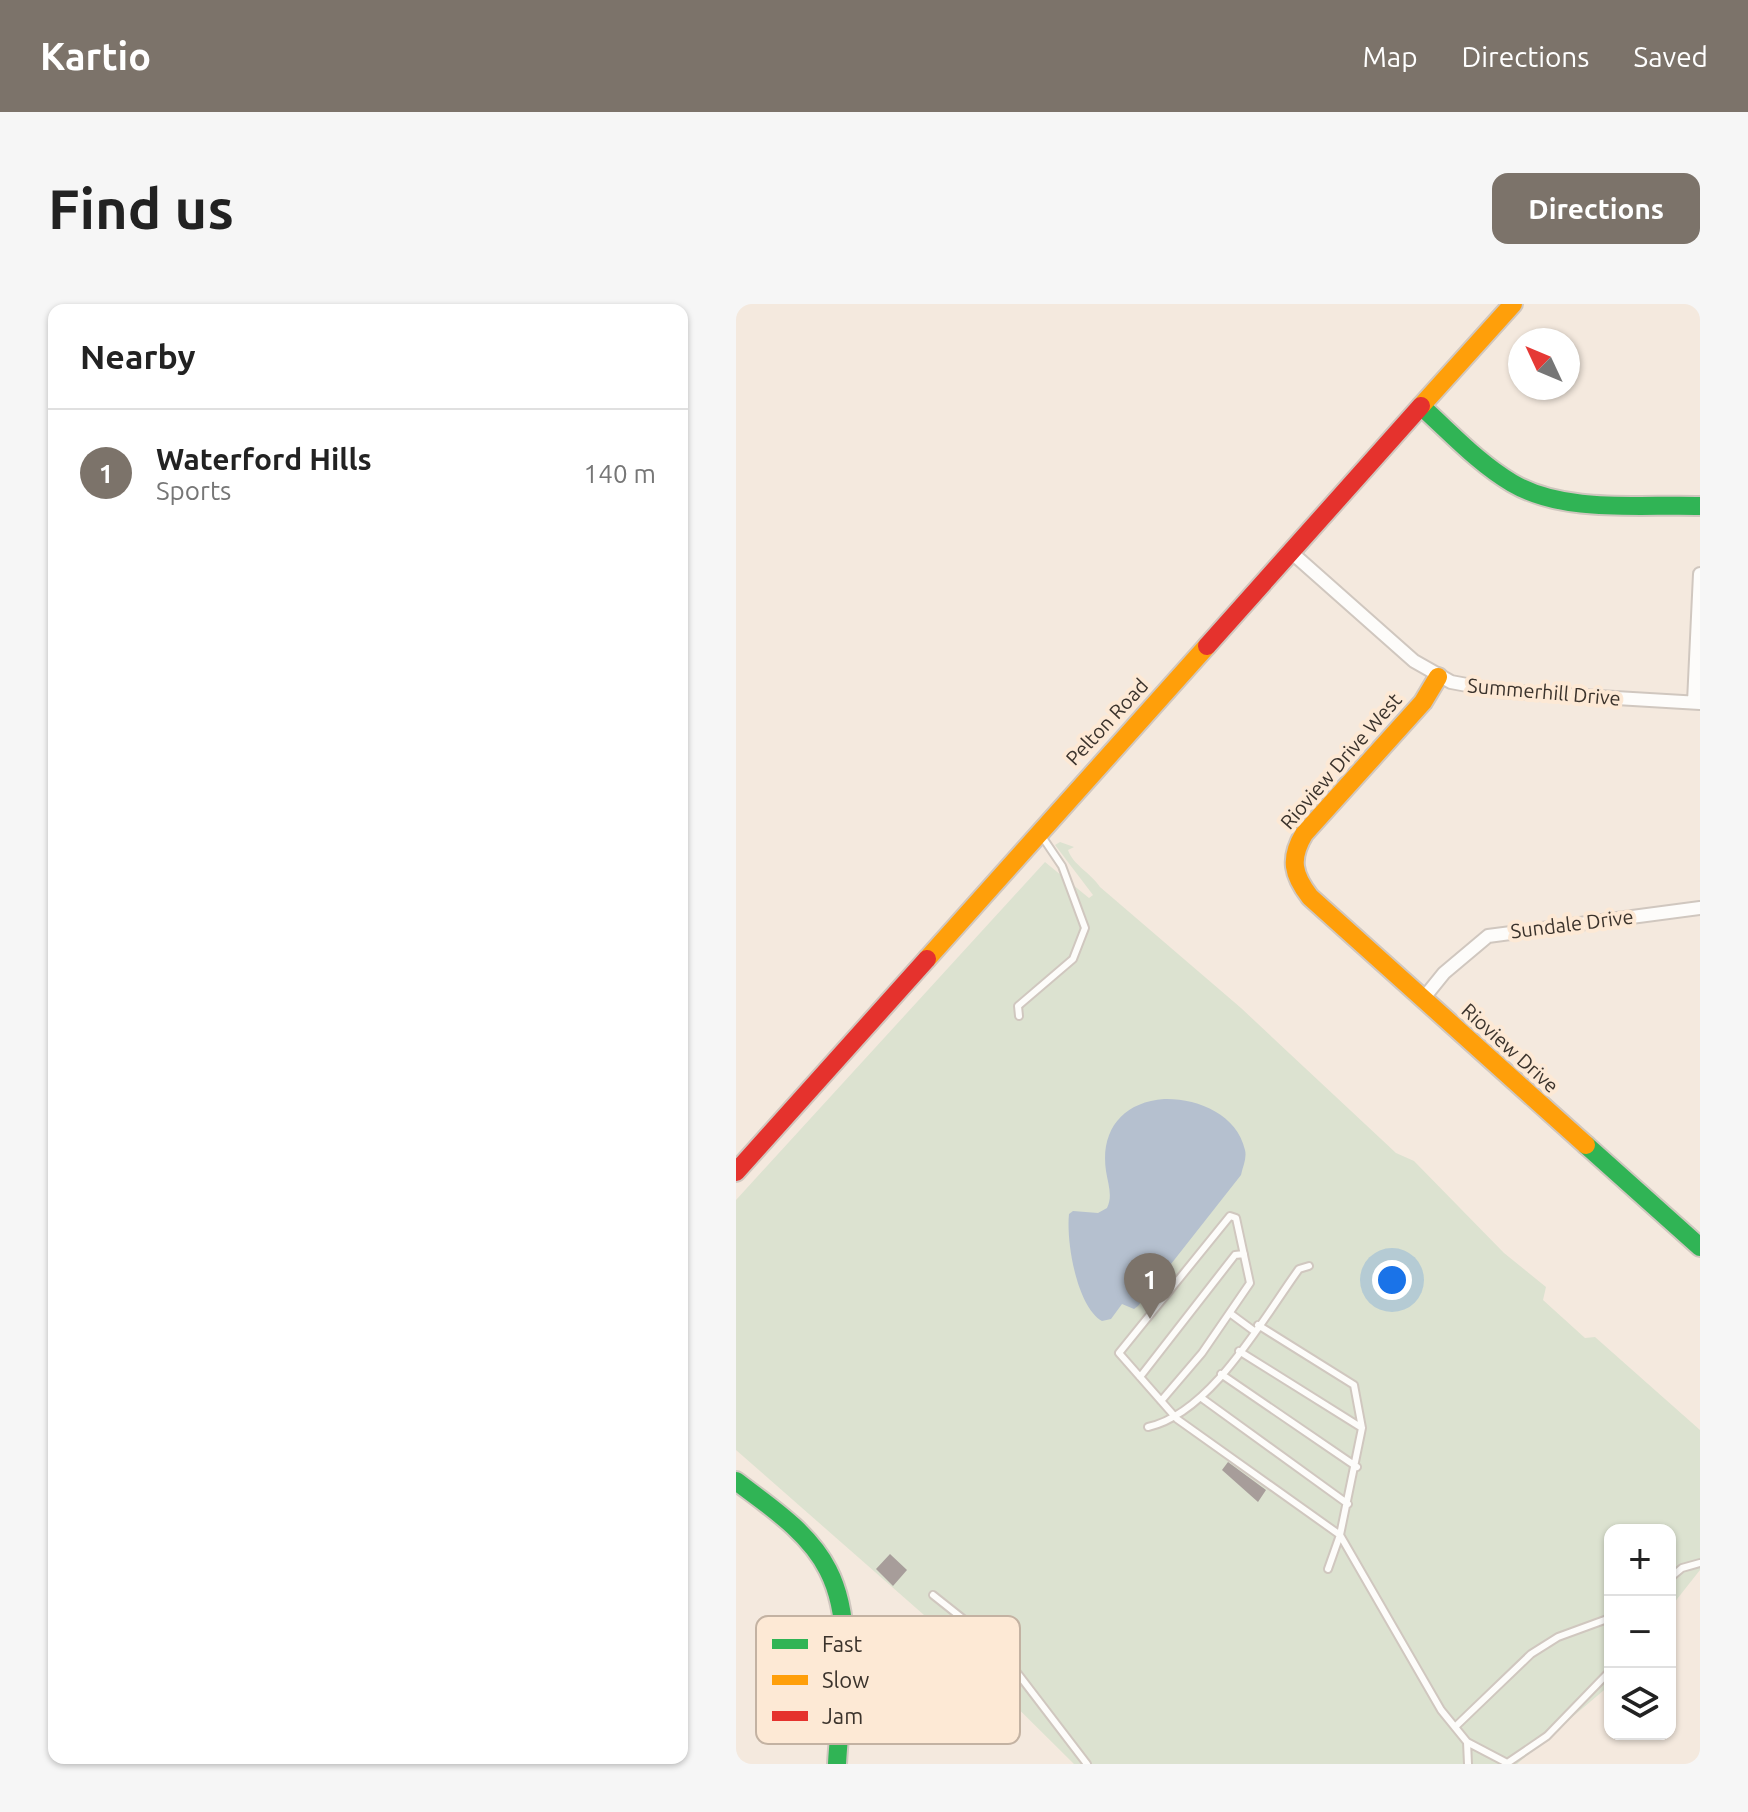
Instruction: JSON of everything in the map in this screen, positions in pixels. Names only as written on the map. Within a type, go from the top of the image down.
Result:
[{"type":"street","name":"Pelton Road","points":[[736,1172],[1038,831],[1513,304]]},
{"type":"street","points":[[1422,407],[1487,464],[1529,491],[1578,499],[1700,506]]},
{"type":"street","name":"Summerhill Drive","points":[[1291,552],[1382,634],[1438,677],[1470,688],[1697,702]]},
{"type":"street","points":[[1697,702],[1700,574]]},
{"type":"street","name":"Rioview Drive West","points":[[1295,878],[1290,860],[1304,834],[1423,702],[1438,677]]},
{"type":"street","name":"Rioview Drive","points":[[1295,878],[1310,897],[1700,1247]]},
{"type":"street","name":"Sundale Drive","points":[[1423,999],[1444,973],[1488,936],[1700,908]]},
{"type":"street","points":[[736,1481],[803,1537],[835,1584],[842,1616]]},
{"type":"street","points":[[837,1764],[838,1744]]},
{"type":"lane","points":[[1019,1016],[1018,1006],[1073,959],[1085,928],[1062,866],[1038,831]]},
{"type":"lane","points":[[1161,1401],[1231,1314],[1250,1283],[1236,1218],[1230,1216],[1119,1353],[1161,1401],[1177,1419],[1340,1535],[1441,1710],[1467,1742],[1506,1763],[1547,1736],[1604,1677]]},
{"type":"lane","points":[[1140,1377],[1235,1255],[1244,1254]]},
{"type":"lane","points":[[1148,1427],[1177,1419],[1203,1399],[1299,1269],[1309,1266]]},
{"type":"lane","points":[[1231,1314],[1354,1385],[1362,1428],[1357,1467],[1328,1569]]},
{"type":"lane","points":[[1239,1351],[1362,1428]]},
{"type":"lane","points":[[1221,1374],[1357,1467]]},
{"type":"lane","points":[[1203,1399],[1348,1504]]},
{"type":"lane","points":[[1676,1573],[1700,1563]]},
{"type":"lane","points":[[933,1595],[959,1616]]},
{"type":"lane","points":[[1455,1727],[1531,1654],[1558,1637],[1604,1620]]},
{"type":"lane","points":[[1020,1676],[1087,1764]]},
{"type":"lane","points":[[1467,1742],[1468,1764]]},
{"type":"green space","points":[[1060,842],[1074,847],[1068,850],[1070,855],[1100,887],[1241,1008],[1396,1153],[1414,1161],[1504,1253],[1546,1287],[1543,1300],[1585,1338],[1595,1337],[1700,1430],[1700,1570],[1676,1600],[1676,1524],[1604,1524],[1604,1690],[1517,1764],[1074,1764],[1020,1710],[1020,1616],[925,1616],[736,1450],[736,1200],[1045,862],[1089,898],[1093,895],[1055,845]]},
{"type":"water","points":[[1164,1099],[1202,1105],[1225,1118],[1241,1137],[1245,1159],[1241,1175],[1138,1306],[1134,1309],[1122,1304],[1111,1319],[1102,1321],[1086,1302],[1075,1273],[1069,1241],[1069,1214],[1073,1211],[1098,1213],[1107,1208],[1110,1194],[1105,1156],[1111,1131],[1126,1112],[1149,1101]]},
{"type":"building","points":[[1228,1462],[1266,1490],[1258,1502],[1222,1470]]},
{"type":"building","points":[[890,1554],[907,1570],[893,1586],[876,1569]]},
{"type":"traffic: fast","points":[[1422,407],[1488,466],[1533,493],[1603,505],[1700,506]]},
{"type":"traffic: fast","points":[[1586,1145],[1700,1247]]},
{"type":"traffic: fast","points":[[736,1481],[787,1521],[820,1556],[837,1592],[842,1616]]},
{"type":"traffic: fast","points":[[837,1764],[838,1744]]},
{"type":"traffic: slow","points":[[1421,406],[1513,304]]},
{"type":"traffic: slow","points":[[927,959],[1207,646]]},
{"type":"traffic: slow","points":[[1438,677],[1423,702],[1304,834],[1296,851],[1297,874],[1310,897],[1586,1145]]},
{"type":"traffic: jam","points":[[1207,646],[1421,406]]},
{"type":"traffic: jam","points":[[736,1172],[927,959]]},
{"type":"place","name":"Waterford Hills","points":[[1150,1319]]}]
